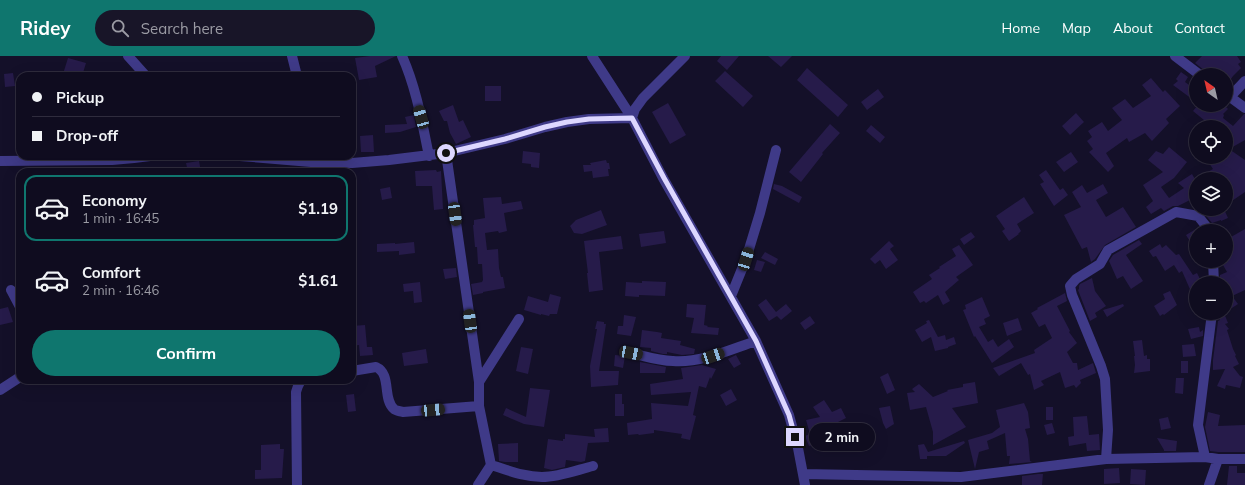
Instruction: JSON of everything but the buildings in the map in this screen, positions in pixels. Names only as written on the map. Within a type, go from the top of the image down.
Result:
[{"type":"street","points":[[128,56],[142,72]]},
{"type":"street","points":[[292,56],[297,72]]},
{"type":"street","points":[[402,56],[407,67],[421,117],[430,156]]},
{"type":"street","points":[[592,56],[632,118],[756,341],[789,415],[804,474],[805,485]]},
{"type":"street","points":[[632,118],[635,109],[643,98],[685,56]]},
{"type":"street","points":[[1175,56],[1191,68]]},
{"type":"street","points":[[1233,91],[1245,81]]},
{"type":"street","points":[[1233,99],[1245,108]]},
{"type":"street","points":[[321,160],[352,163],[430,156],[505,139],[567,122],[589,119],[632,118]]},
{"type":"street","points":[[731,296],[746,259],[758,221],[776,150]]},
{"type":"street","points":[[446,153],[479,382],[479,406],[491,465],[478,485]]},
{"type":"street","points":[[0,161],[112,160]]},
{"type":"street","points":[[1106,459],[1108,430],[1107,402],[1102,366],[1072,295],[1070,286],[1076,280],[1100,264],[1108,250],[1176,212],[1198,216],[1204,224]]},
{"type":"street","points":[[12,290],[16,298]]},
{"type":"street","points":[[479,382],[519,319]]},
{"type":"street","points":[[1205,457],[1198,425],[1211,320]]},
{"type":"street","points":[[631,353],[672,362],[692,361],[713,356],[756,341]]},
{"type":"street","points":[[356,370],[376,367],[384,373],[389,402],[395,410],[403,412],[479,406]]},
{"type":"street","points":[[0,390],[16,380]]},
{"type":"street","points":[[297,485],[296,392],[299,384]]},
{"type":"street","points":[[804,474],[961,476],[1106,459],[1205,457],[1218,459],[1245,459]]},
{"type":"street","points":[[1209,485],[1218,459]]},
{"type":"street","points":[[491,465],[525,475],[542,477],[593,466]]},
{"type":"route","points":[[446,153],[567,122],[589,119],[632,118],[756,341],[789,415],[795,437]]}]
